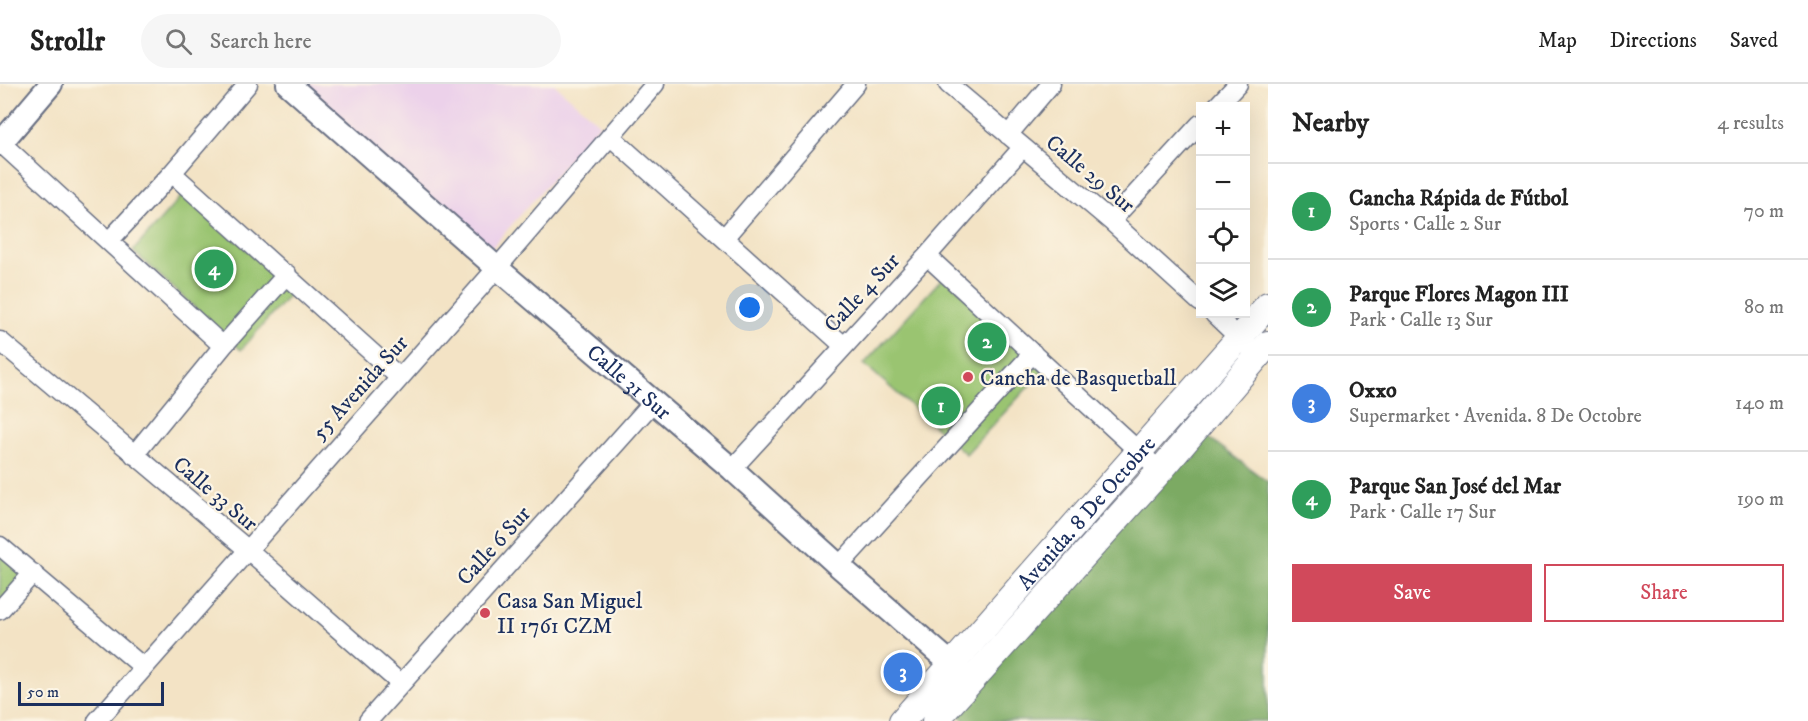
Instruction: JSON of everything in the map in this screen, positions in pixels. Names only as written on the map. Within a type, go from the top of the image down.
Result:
[{"type":"main road","name":"Avenida. 8 De Octobre","points":[[935,721],[962,673],[1140,452],[1268,305]]},
{"type":"main road","name":"Avenida. 8 De Octobre","points":[[902,721],[962,673],[1160,471],[1263,350]]},
{"type":"street","points":[[51,84],[1,143],[223,346]]},
{"type":"street","points":[[109,241],[172,173],[248,84]]},
{"type":"street","name":"Calle 31 Sur","points":[[288,84],[496,268],[732,469],[838,566],[962,673]]},
{"type":"street","name":"55 Avenida Sur","points":[[97,721],[655,84]]},
{"type":"street","points":[[724,238],[856,84]]},
{"type":"street","name":"Calle 29 Sur","points":[[948,84],[1111,221],[1196,298]]},
{"type":"street","points":[[1008,135],[1051,84]]},
{"type":"street","points":[[1221,102],[1238,84]]},
{"type":"street","points":[[1111,221],[1196,128]]},
{"type":"street","points":[[610,136],[844,346]]},
{"type":"street","name":"Calle 4 Sur","points":[[732,469],[927,256],[1023,147]]},
{"type":"street","points":[[172,173],[399,377]]},
{"type":"street","points":[[927,256],[1160,471]]},
{"type":"street","points":[[134,455],[223,346],[286,274]]},
{"type":"street","points":[[1219,318],[1240,337],[1263,350]]},
{"type":"street","name":"Calle 33 Sur","points":[[4,351],[247,549],[400,683]]},
{"type":"street","points":[[838,566],[1033,354]]},
{"type":"street","name":"Calle 6 Sur","points":[[368,721],[654,401]]},
{"type":"street","points":[[0,546],[143,667]]},
{"type":"street","points":[[0,610],[33,573]]},
{"type":"shaded area","points":[[298,84],[554,84],[600,124],[487,253]]},
{"type":"green space","points":[[186,191],[296,287],[241,350],[133,251]]},
{"type":"green space","points":[[944,276],[1043,371],[966,454],[864,364]]},
{"type":"green space","points":[[1196,428],[1268,482],[1268,721],[965,721],[948,706]]},
{"type":"green space","points":[[0,549],[29,573],[0,605]]},
{"type":"place","name":"Parque San José del Mar","points":[[214,269]]},
{"type":"place","name":"Parque Flores Magon III","points":[[987,342]]},
{"type":"place","name":"Cancha de Basquetball","points":[[968,377]]},
{"type":"place","name":"Cancha Rápida de Fútbol","points":[[941,406]]},
{"type":"place","name":"Casa San Miguel II 1761 CZM","points":[[485,613]]},
{"type":"place","name":"Oxxo","points":[[903,672]]}]
